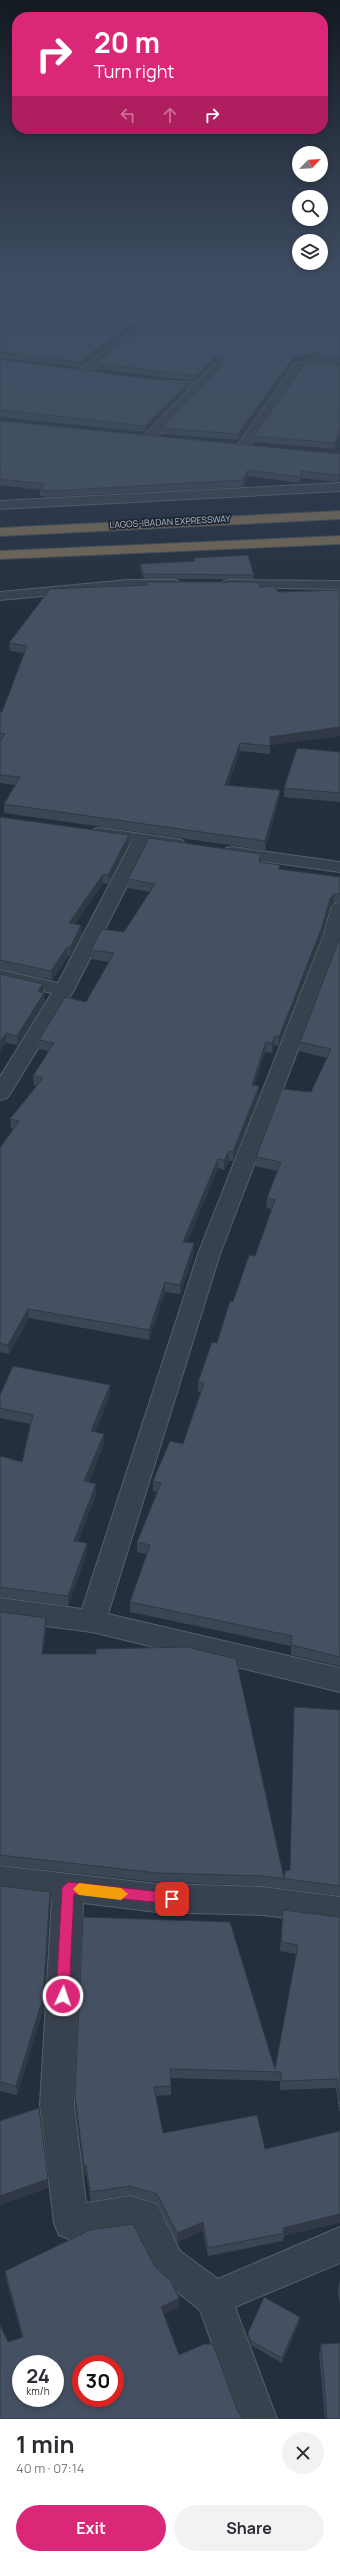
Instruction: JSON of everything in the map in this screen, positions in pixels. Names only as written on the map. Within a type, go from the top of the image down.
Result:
[{"type":"highway","name":"LAGOS-IBADAN EXPRESSWAY","points":[[0,532],[340,516]]},
{"type":"highway","points":[[0,555],[340,540]]},
{"type":"street","points":[[149,438],[191,394]]},
{"type":"street","points":[[242,447],[279,394]]},
{"type":"street","points":[[134,437],[164,440]]},
{"type":"street","points":[[226,445],[257,448]]},
{"type":"street","points":[[0,505],[340,487]]},
{"type":"street","points":[[0,596],[128,584],[190,584]]},
{"type":"street","points":[[213,584],[340,585]]},
{"type":"street","points":[[87,831],[190,846]]},
{"type":"street","points":[[0,1094],[64,990],[142,839]]},
{"type":"street","points":[[213,849],[340,867]]},
{"type":"street","points":[[92,1621],[210,1254],[336,938],[340,908]]},
{"type":"street","points":[[0,976],[64,990]]},
{"type":"street","points":[[0,1608],[92,1621],[340,1680]]},
{"type":"street","points":[[0,1880],[157,1898],[263,1901],[340,1911]]},
{"type":"street","points":[[68,1888],[57,2105],[72,2223],[130,2213],[145,2216],[168,2263],[214,2298],[258,2419]]},
{"type":"street","points":[[214,2298],[340,2245]]},
{"type":"building","points":[[0,394],[177,394],[145,426],[0,410]]},
{"type":"building","points":[[195,394],[267,394],[238,434],[162,428]]},
{"type":"building","points":[[284,394],[340,394],[340,429],[335,443],[254,436]]},
{"type":"building","points":[[0,421],[340,454],[340,473],[339,475],[300,471],[301,477],[248,470],[243,480],[49,491],[40,489],[45,484],[0,479]]},
{"type":"building","points":[[248,555],[254,575],[144,574],[140,564],[195,561],[194,558]]},
{"type":"building","points":[[147,582],[258,582],[260,587],[275,586],[278,592],[340,590],[340,727],[270,737],[270,746],[240,743],[225,785],[280,790],[265,841],[4,804],[20,777],[0,775],[0,741],[5,734],[0,733],[0,712],[2,712],[27,646],[9,643],[50,589],[148,585]]},
{"type":"building","points":[[297,748],[340,752],[340,793],[284,788]]},
{"type":"building","points":[[0,817],[129,835],[108,875],[103,874],[69,923],[81,925],[70,947],[67,947],[51,971],[0,960]]},
{"type":"building","points":[[149,838],[261,854],[259,862],[280,865],[278,869],[340,877],[340,894],[334,894],[330,899],[322,927],[279,1037],[275,1036],[272,1043],[266,1042],[252,1085],[259,1086],[233,1152],[229,1151],[224,1160],[218,1159],[183,1242],[194,1243],[180,1285],[165,1282],[149,1330],[28,1309],[8,1345],[0,1343],[0,1148],[19,1121],[10,1119],[43,1078],[33,1076],[54,1043],[39,1040],[65,997],[86,1002],[114,953],[91,950],[102,929],[124,932],[155,884],[128,879]]},
{"type":"building","points":[[340,937],[340,1657],[291,1645],[292,1636],[130,1602],[150,1545],[137,1542],[161,1483],[153,1481],[170,1441],[183,1444],[204,1383],[198,1382],[212,1342],[217,1343],[230,1301],[233,1302],[249,1255],[255,1256],[275,1200],[267,1198],[281,1162],[256,1157],[282,1089],[311,1092],[331,1049],[300,1042]]},
{"type":"building","points":[[0,974],[43,984],[38,991],[44,993],[17,1036],[6,1033],[0,1042]]},
{"type":"building","points":[[13,1366],[110,1385],[91,1431],[104,1434],[84,1481],[96,1484],[74,1541],[87,1543],[68,1596],[0,1587],[0,1456],[22,1462],[33,1415],[0,1408],[0,1395]]},
{"type":"building","points":[[0,1612],[46,1618],[42,1654],[96,1654],[96,1649],[187,1647],[236,1659],[284,1878],[285,1871],[290,1870],[294,1707],[340,1710],[340,1886],[264,1876],[157,1873],[0,1855]]},
{"type":"building","points":[[0,1886],[50,1892],[43,1998],[16,2086],[0,2082]]},
{"type":"building","points":[[283,1910],[340,1917],[340,2101],[337,2079],[281,2081],[281,2072],[170,2069],[171,2086],[154,2087],[163,2133],[257,2115],[265,2149],[340,2131],[340,2214],[283,2228],[284,2233],[208,2248],[203,2222],[177,2233],[157,2194],[130,2186],[90,2192],[86,2165],[84,2166],[75,2096],[83,1917],[230,1922],[275,2069],[298,1945],[281,1942]]},
{"type":"building","points":[[39,2108],[48,2179],[0,2196],[0,2121]]},
{"type":"building","points":[[133,2224],[155,2267],[171,2281],[179,2298],[161,2307],[179,2355],[204,2344],[213,2344],[238,2412],[243,2419],[0,2419],[0,2325],[8,2342],[23,2337],[5,2271],[90,2230]]},
{"type":"building","points":[[264,2297],[300,2317],[282,2358],[251,2341],[248,2333]]},
{"type":"building","points":[[340,2343],[340,2419],[327,2419],[321,2344]]},
{"type":"slow traffic","points":[[79,1889],[121,1894]]},
{"type":"route","points":[[63,1996],[68,1888],[172,1899]]}]
